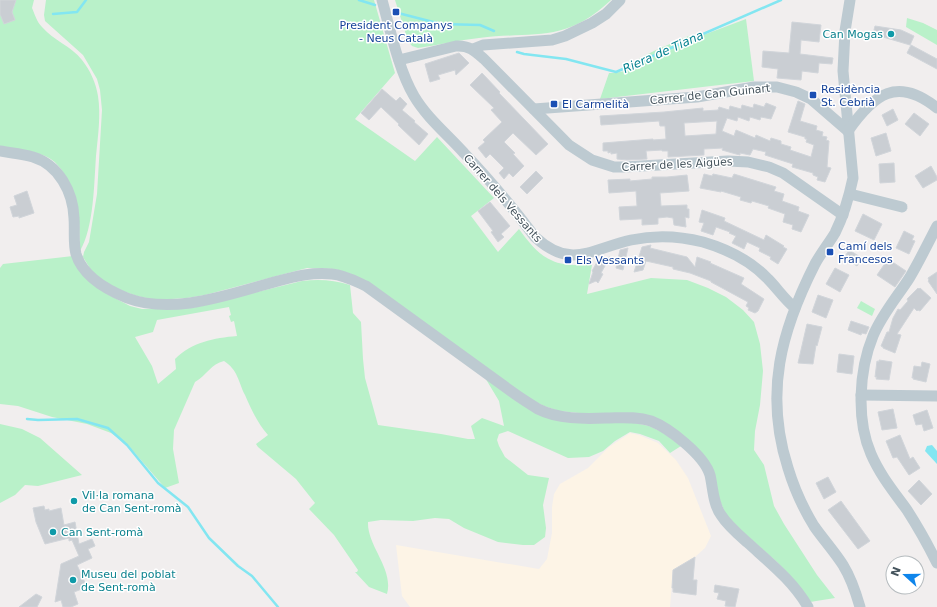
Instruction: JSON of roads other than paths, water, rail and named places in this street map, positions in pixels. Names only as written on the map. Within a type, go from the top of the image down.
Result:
[{"type":"street","name":"Carrer dels Vessants","points":[[382,0],[399,60],[413,94],[429,117],[485,175],[535,237],[548,248],[561,254],[576,256],[585,255],[631,240],[654,237],[684,238],[702,242],[716,246],[744,260],[767,278],[795,308]]},
{"type":"street","points":[[399,60],[456,46],[466,46],[473,49],[483,45],[552,40],[592,24],[606,14],[620,0]]},
{"type":"street","points":[[850,0],[845,31],[843,71],[853,178],[850,194],[835,233],[811,273],[795,308],[784,341],[778,370],[776,399],[780,436],[788,468],[798,495],[814,526],[844,566],[860,607]]},
{"type":"street","name":"Carrer de les Aigües","points":[[473,49],[569,145],[592,160],[603,164],[624,167],[728,161],[748,162],[783,173],[843,215]]},
{"type":"street","name":"Carrer de Can Guinart","points":[[534,110],[697,97],[750,87],[777,87],[796,92],[811,99],[848,131]]},
{"type":"street","points":[[848,131],[871,103],[880,96],[894,92],[915,94],[937,108]]},
{"type":"street","points":[[851,146],[863,112]]},
{"type":"street","points":[[0,151],[33,157],[52,167],[64,184],[72,202],[76,254],[82,266],[96,281],[112,291],[128,298],[155,304],[188,303],[214,298],[302,274],[319,273],[344,276],[366,286],[538,409],[556,416],[583,419],[632,417],[649,420],[664,427],[691,449],[704,464],[709,473],[715,502],[720,515],[737,533],[778,569],[800,593],[808,607]]},
{"type":"street","points":[[850,194],[902,207]]},
{"type":"street","points":[[937,226],[919,261],[886,311],[873,336],[867,354],[862,395],[862,424],[871,454],[886,481],[925,539],[937,562]]},
{"type":"street","points":[[862,395],[937,396]]},
{"type":"water","points":[[932,445],[937,451],[937,464],[925,451],[927,446]]},
{"type":"waterway","name":"Riera de Tiana","points":[[53,14],[77,12],[86,0]]},
{"type":"waterway","name":"Riera de Tiana","points":[[359,0],[375,5]]},
{"type":"waterway","name":"Riera de Tiana","points":[[517,52],[566,59],[616,72],[781,0]]},
{"type":"waterway","name":"Riera de Tiana","points":[[398,13],[441,24],[480,25],[494,31]]},
{"type":"waterway","points":[[27,419],[77,419],[108,428],[127,445],[158,483],[188,507],[209,538],[238,566],[252,576],[278,607]]},
{"type":"place","name":"President Companys - Neus Català","points":[[396,12]]},
{"type":"place","name":"Can Mogas","points":[[891,34]]},
{"type":"place","name":"Residència St. Cebrià","points":[[813,95]]},
{"type":"place","name":"El Carmelità","points":[[554,104]]},
{"type":"place","name":"Camí dels Francesos","points":[[830,252]]},
{"type":"place","name":"Els Vessants","points":[[568,260]]},
{"type":"place","name":"Vil·la romana de Can Sent-romà","points":[[74,501]]},
{"type":"place","name":"Can Sent-romà","points":[[53,532]]},
{"type":"place","name":"Museu del poblat de Sent-romà","points":[[73,580]]}]
